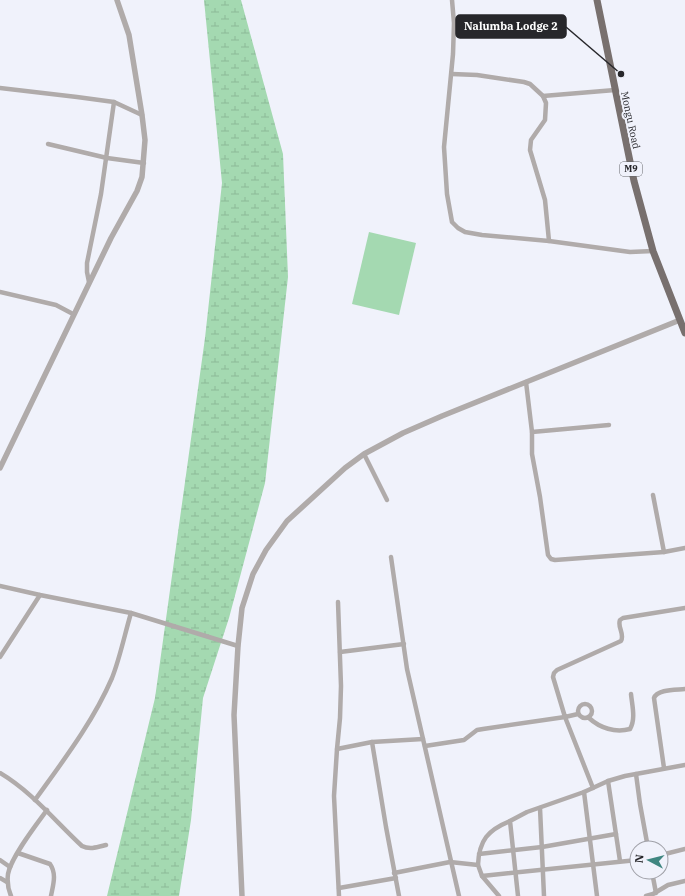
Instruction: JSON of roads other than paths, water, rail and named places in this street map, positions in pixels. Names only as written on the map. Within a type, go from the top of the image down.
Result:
[{"type":"main road","name":"Mongu Road","points":[[597,0],[634,181],[653,251],[685,333]]},
{"type":"street","points":[[0,468],[73,314],[111,238],[137,191],[142,177],[145,140],[142,115],[129,35],[118,0]]},
{"type":"street","points":[[452,0],[454,38],[452,74],[444,147],[446,188],[452,222],[465,232],[482,235],[549,241],[630,252],[653,251]]},
{"type":"street","points":[[452,74],[477,75],[524,82],[530,84],[543,96],[546,103],[545,120],[531,140],[530,150],[545,200],[549,241]]},
{"type":"street","points":[[0,88],[114,102],[142,115]]},
{"type":"street","points":[[543,96],[615,90]]},
{"type":"street","points":[[89,282],[87,262],[107,158],[114,102]]},
{"type":"street","points":[[48,144],[107,158],[144,163]]},
{"type":"street","points":[[0,292],[56,305],[73,314]]},
{"type":"street","points":[[242,896],[234,715],[242,608],[253,574],[266,550],[287,521],[345,468],[364,454],[403,433],[680,320]]},
{"type":"street","points":[[526,382],[532,432],[534,470],[540,497],[548,555],[551,559],[555,560],[664,552],[685,548]]},
{"type":"street","points":[[532,432],[609,425]]},
{"type":"street","points":[[364,454],[387,500]]},
{"type":"street","points":[[653,494],[664,552]]},
{"type":"street","points":[[391,557],[409,676],[458,896]]},
{"type":"street","points":[[0,586],[131,613],[238,646]]},
{"type":"street","points":[[0,657],[40,595]]},
{"type":"street","points":[[338,602],[340,718],[334,796],[339,896]]},
{"type":"street","points":[[593,788],[565,717],[553,677],[554,673],[557,670],[621,641],[622,636],[619,623],[623,618],[685,608]]},
{"type":"street","points":[[35,800],[97,709],[113,676],[131,613]]},
{"type":"street","points":[[340,652],[404,644]]},
{"type":"street","points":[[664,768],[654,698],[659,692],[685,689]]},
{"type":"street","points":[[578,714],[583,718],[589,718],[602,727],[618,731],[630,729],[633,724],[631,694]]},
{"type":"street","points":[[578,714],[580,706],[586,704],[589,705],[592,713],[589,718]]},
{"type":"street","points":[[425,746],[464,740],[477,730],[578,714]]},
{"type":"street","points":[[337,749],[372,742],[423,739]]},
{"type":"street","points":[[372,742],[399,896]]},
{"type":"street","points":[[499,896],[482,876],[478,865],[482,843],[488,834],[497,826],[527,812],[584,792],[608,781],[664,768],[685,765]]},
{"type":"street","points":[[636,774],[647,840]]},
{"type":"street","points":[[1,775],[47,810],[82,846],[87,849],[106,845]]},
{"type":"street","points":[[608,781],[620,861]]},
{"type":"street","points":[[584,792],[597,896]]},
{"type":"street","points":[[540,808],[544,896]]},
{"type":"street","points":[[11,896],[8,882],[10,866],[26,839],[47,810]]},
{"type":"street","points":[[510,821],[518,896]]},
{"type":"street","points":[[479,854],[542,847],[616,834]]},
{"type":"street","points":[[669,854],[685,849]]},
{"type":"street","points":[[18,853],[50,864],[54,869],[51,896]]},
{"type":"street","points":[[0,860],[10,866]]},
{"type":"street","points":[[482,876],[629,860]]},
{"type":"street","points":[[394,872],[450,862],[478,865]]},
{"type":"street","points":[[0,878],[8,882]]},
{"type":"street","points":[[339,888],[396,878]]},
{"type":"street","points":[[654,880],[656,893]]},
{"type":"street","points":[[646,896],[656,893],[668,885],[685,881]]},
{"type":"place","name":"Nalumba Lodge 2","points":[[621,74]]}]
